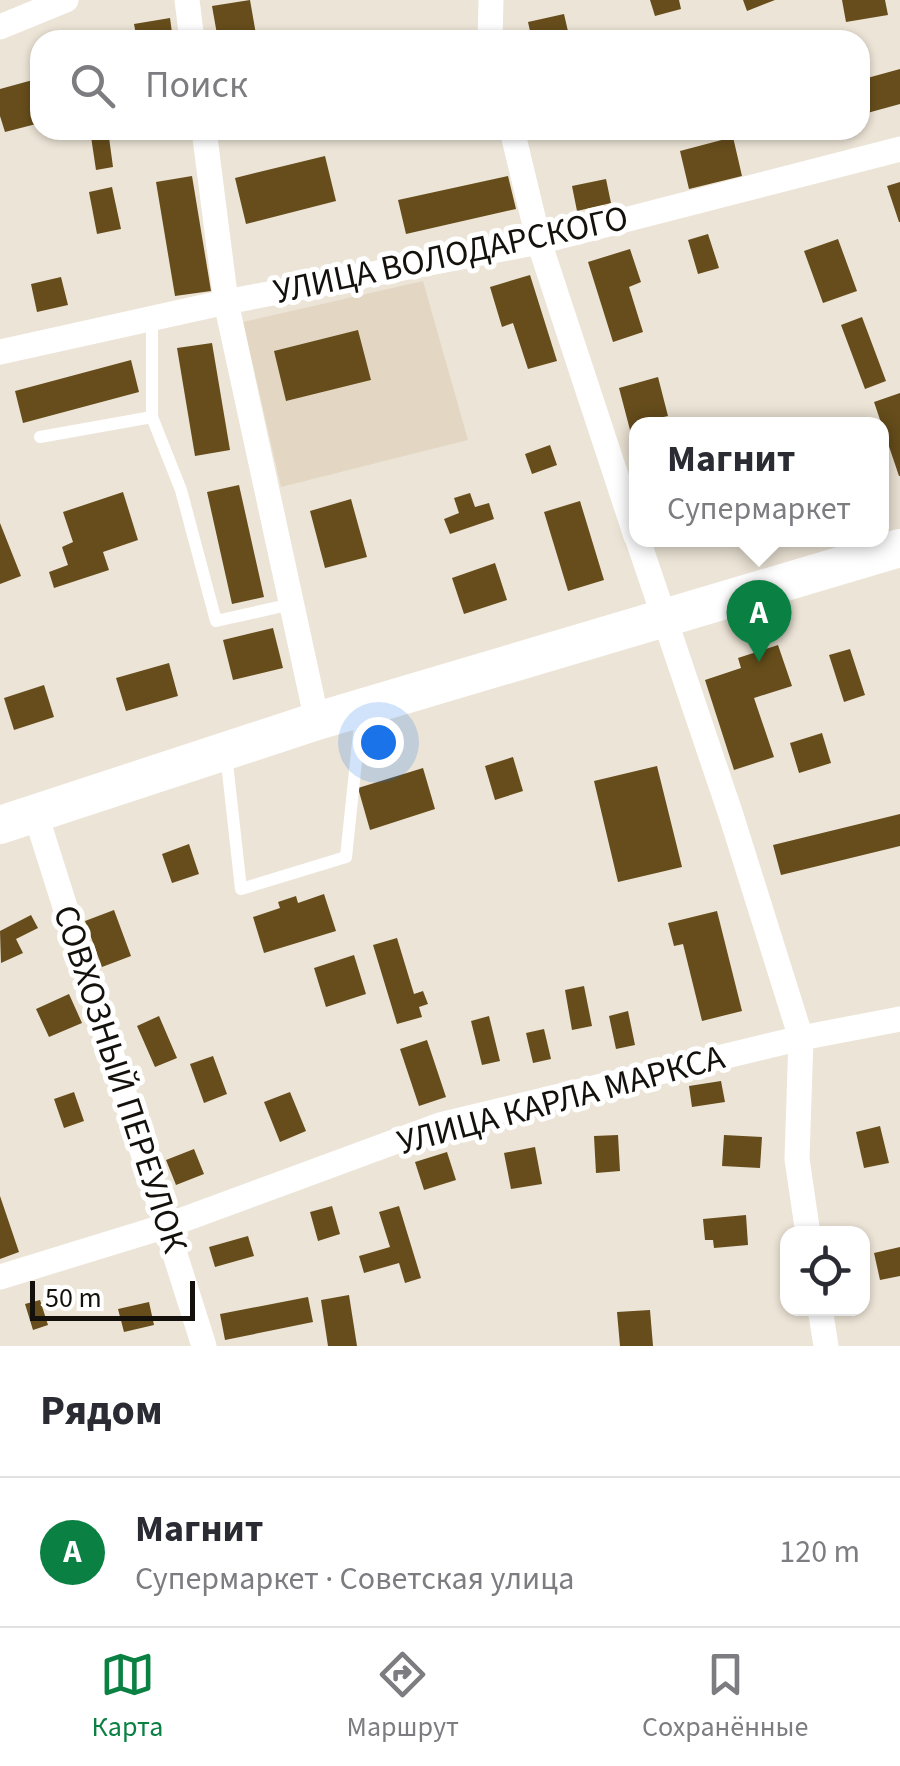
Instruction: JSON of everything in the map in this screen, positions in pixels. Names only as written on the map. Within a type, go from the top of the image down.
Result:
[{"type":"street","points":[[0,28],[66,0]]},
{"type":"street","points":[[187,0],[191,30]]},
{"type":"street","points":[[490,0],[490,30]]},
{"type":"street","points":[[205,140],[226,302],[317,722]]},
{"type":"street","points":[[514,140],[539,242],[629,514]]},
{"type":"street","name":"УЛИЦА ВОЛОДАРСКОГО","points":[[0,352],[226,302],[539,242],[900,149]]},
{"type":"street","points":[[640,547],[732,814],[801,1038],[797,1159],[807,1226]]},
{"type":"street","points":[[18,818],[362,708],[900,548]]},
{"type":"street","name":"СОВХОЗНЫЙ ПЕРЕУЛОК","points":[[18,818],[166,1226],[204,1346]]},
{"type":"street","name":"УЛИЦА КАРЛА МАРКСА","points":[[0,1277],[166,1226],[440,1126],[801,1038],[900,1019]]},
{"type":"street","points":[[821,1316],[826,1346]]},
{"type":"lane","points":[[152,318],[152,417],[181,490],[216,620],[292,604]]},
{"type":"lane","points":[[40,437],[152,417]]},
{"type":"lane","points":[[226,751],[241,889],[346,856],[362,708]]},
{"type":"shaded area","points":[[423,281],[468,440],[281,487],[243,322]]},
{"type":"building","points":[[250,0],[255,30],[216,30],[212,6]]},
{"type":"building","points":[[650,0],[679,0],[681,9],[655,16]]},
{"type":"building","points":[[743,0],[775,0],[747,11]]},
{"type":"building","points":[[842,0],[885,0],[888,15],[846,22]]},
{"type":"building","points":[[564,14],[568,30],[530,30],[528,22]]},
{"type":"building","points":[[170,18],[172,30],[135,30],[134,24]]},
{"type":"building","points":[[900,69],[900,104],[870,112],[870,77]]},
{"type":"building","points":[[30,81],[30,126],[5,132],[0,116],[0,89]]},
{"type":"building","points":[[92,140],[109,140],[113,167],[96,170]]},
{"type":"building","points":[[734,140],[742,176],[689,189],[680,151]]},
{"type":"building","points":[[325,156],[336,201],[246,224],[235,178]]},
{"type":"building","points":[[192,176],[211,291],[175,296],[156,182]]},
{"type":"building","points":[[508,176],[516,209],[406,234],[398,200]]},
{"type":"building","points":[[606,179],[611,203],[577,211],[572,186]]},
{"type":"building","points":[[900,182],[900,222],[899,222],[887,186]]},
{"type":"building","points":[[112,187],[121,229],[97,234],[89,192]]},
{"type":"building","points":[[708,234],[719,268],[698,274],[688,240]]},
{"type":"building","points":[[838,239],[857,291],[823,303],[804,251]]},
{"type":"building","points":[[630,249],[641,282],[629,287],[643,332],[613,342],[588,262]]},
{"type":"building","points":[[530,275],[557,361],[528,369],[513,323],[502,327],[490,287]]},
{"type":"building","points":[[61,277],[68,305],[37,312],[31,284]]},
{"type":"building","points":[[862,317],[886,381],[865,389],[841,325]]},
{"type":"building","points":[[358,330],[371,380],[286,401],[274,351]]},
{"type":"building","points":[[212,343],[230,450],[195,456],[177,348]]},
{"type":"building","points":[[131,360],[139,392],[23,423],[15,391]]},
{"type":"building","points":[[658,377],[668,416],[629,417],[629,426],[619,388]]},
{"type":"building","points":[[900,393],[900,476],[889,446],[889,417],[879,417],[874,402]]},
{"type":"building","points":[[550,445],[557,465],[532,474],[525,454]]},
{"type":"building","points":[[239,485],[264,597],[232,604],[207,492]]},
{"type":"building","points":[[123,492],[138,540],[103,552],[109,570],[54,588],[49,572],[68,565],[62,547],[73,542],[63,512]]},
{"type":"building","points":[[470,493],[475,507],[489,503],[494,519],[450,534],[444,519],[459,513],[454,498]]},
{"type":"building","points":[[351,499],[367,557],[325,568],[310,511]]},
{"type":"building","points":[[580,501],[604,580],[568,591],[544,512]]},
{"type":"building","points":[[0,523],[21,576],[0,584]]},
{"type":"building","points":[[495,563],[507,600],[464,614],[452,578]]},
{"type":"building","points":[[273,628],[283,668],[233,680],[223,640]]},
{"type":"building","points":[[778,645],[792,686],[754,698],[774,757],[734,770],[705,680],[741,668],[738,658]]},
{"type":"building","points":[[850,649],[865,695],[844,702],[829,655]]},
{"type":"building","points":[[169,663],[178,696],[126,711],[116,678]]},
{"type":"building","points":[[44,685],[54,717],[14,730],[4,698]]},
{"type":"building","points":[[822,733],[831,763],[799,773],[790,743]]},
{"type":"building","points":[[513,757],[523,791],[495,800],[485,766]]},
{"type":"building","points":[[657,766],[682,867],[618,882],[594,781]]},
{"type":"building","points":[[423,768],[435,809],[370,830],[358,788]]},
{"type":"building","points":[[900,814],[900,846],[781,875],[773,845]]},
{"type":"building","points":[[189,844],[199,874],[172,883],[162,854]]},
{"type":"building","points":[[324,894],[336,931],[264,953],[253,917],[280,908],[278,902],[296,896],[298,903]]},
{"type":"building","points":[[114,910],[131,956],[102,967],[85,921]]},
{"type":"building","points":[[717,911],[742,1011],[702,1021],[683,944],[674,946],[668,923]]},
{"type":"building","points":[[31,915],[38,928],[16,939],[23,953],[1,963],[0,931]]},
{"type":"building","points":[[397,938],[414,994],[423,991],[428,1004],[419,1007],[422,1017],[397,1024],[373,945]]},
{"type":"building","points":[[354,955],[366,994],[326,1007],[314,968]]},
{"type":"building","points":[[584,986],[592,1026],[572,1030],[565,990]]},
{"type":"building","points":[[69,994],[82,1023],[49,1037],[36,1009]]},
{"type":"building","points":[[628,1011],[635,1045],[616,1049],[609,1016]]},
{"type":"building","points":[[159,1016],[177,1058],[155,1067],[137,1026]]},
{"type":"building","points":[[489,1016],[500,1061],[482,1065],[471,1021]]},
{"type":"building","points":[[544,1029],[551,1059],[533,1063],[526,1033]]},
{"type":"building","points":[[427,1040],[446,1097],[419,1106],[400,1049]]},
{"type":"building","points":[[213,1056],[227,1094],[204,1103],[190,1064]]},
{"type":"building","points":[[721,1081],[725,1102],[692,1107],[689,1086]]},
{"type":"building","points":[[74,1092],[84,1121],[64,1128],[54,1099]]},
{"type":"building","points":[[290,1092],[306,1131],[280,1142],[264,1102]]},
{"type":"building","points":[[880,1126],[889,1163],[864,1168],[856,1132]]},
{"type":"building","points":[[618,1135],[620,1171],[596,1173],[594,1136]]},
{"type":"building","points":[[724,1135],[762,1137],[760,1168],[722,1166]]},
{"type":"building","points":[[535,1147],[542,1184],[511,1189],[504,1153]]},
{"type":"building","points":[[194,1149],[204,1174],[176,1185],[166,1160]]},
{"type":"building","points":[[447,1152],[456,1180],[424,1190],[415,1162]]},
{"type":"building","points":[[0,1196],[19,1252],[0,1259]]},
{"type":"building","points":[[332,1206],[340,1234],[318,1241],[310,1212]]},
{"type":"building","points":[[399,1206],[421,1278],[405,1283],[399,1263],[364,1273],[359,1256],[390,1247],[379,1212]]},
{"type":"building","points":[[746,1215],[748,1245],[714,1248],[713,1240],[705,1240],[703,1219]]},
{"type":"building","points":[[248,1236],[254,1256],[215,1267],[209,1247]]},
{"type":"building","points":[[900,1247],[900,1276],[880,1280],[874,1253]]},
{"type":"building","points":[[349,1295],[357,1346],[328,1346],[321,1300]]},
{"type":"building","points":[[308,1297],[313,1322],[225,1340],[220,1314]]},
{"type":"building","points":[[40,1300],[48,1325],[33,1330],[25,1304]]},
{"type":"building","points":[[149,1302],[154,1325],[124,1332],[118,1309]]},
{"type":"building","points":[[650,1310],[653,1346],[620,1346],[617,1312]]},
{"type":"place","name":"Магнит","points":[[759,662]]}]
